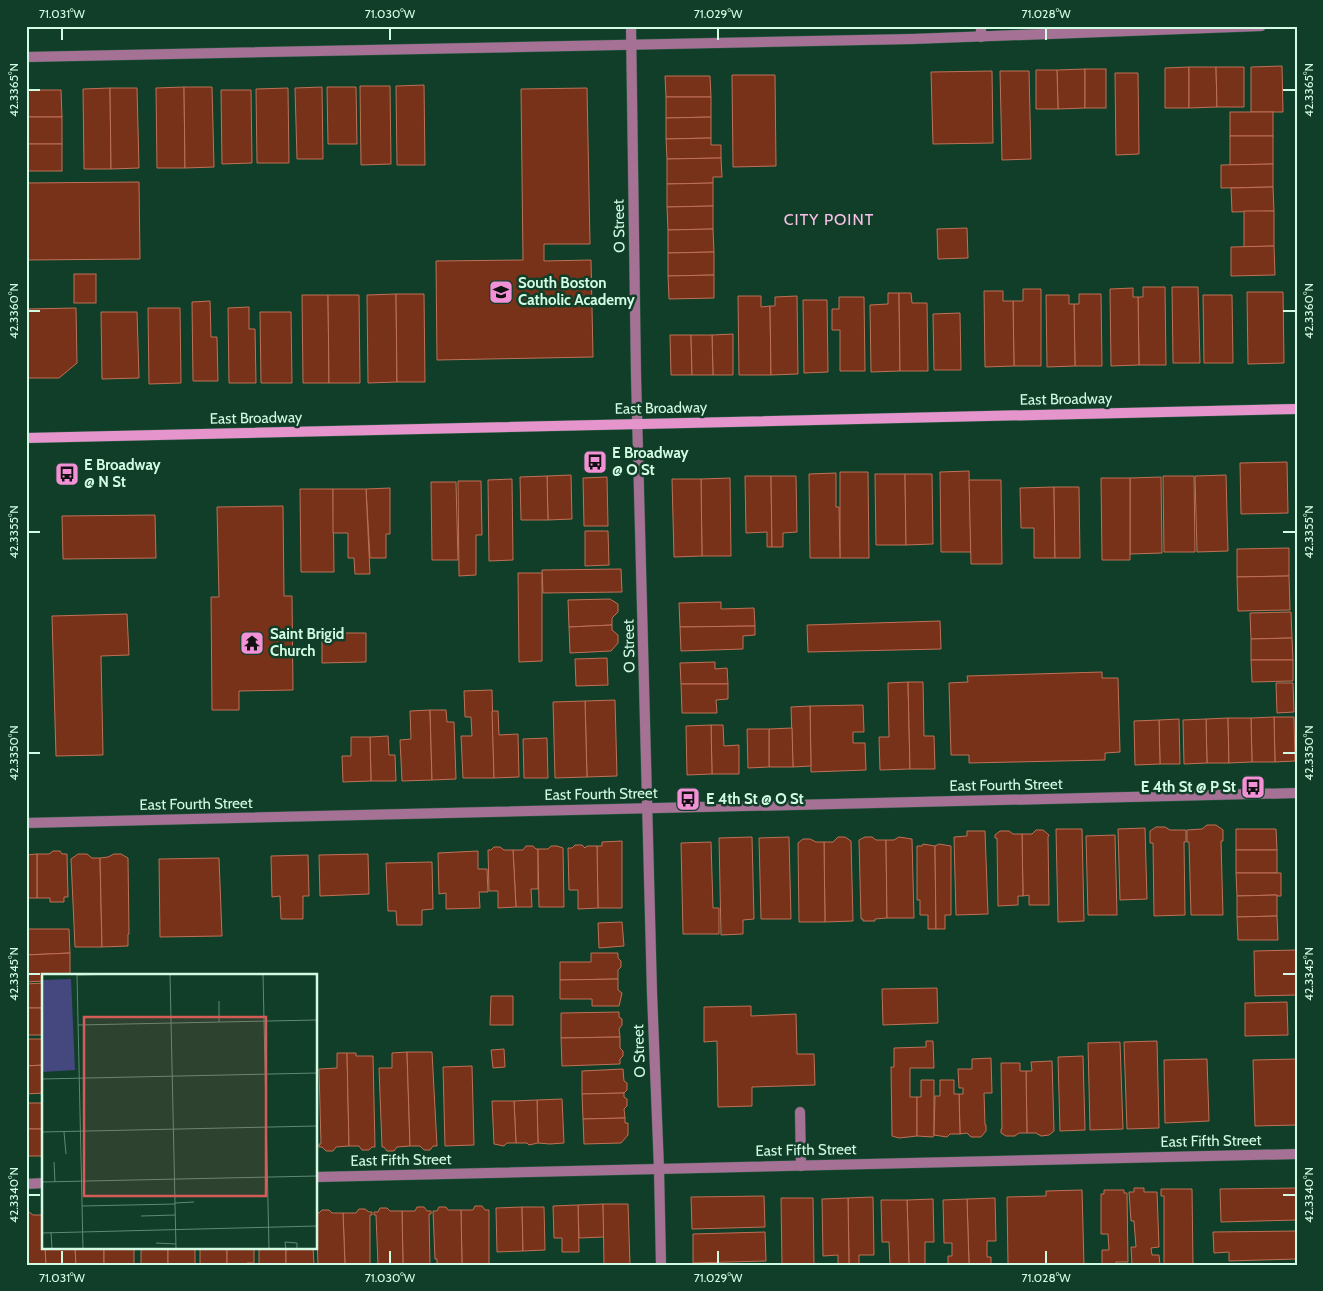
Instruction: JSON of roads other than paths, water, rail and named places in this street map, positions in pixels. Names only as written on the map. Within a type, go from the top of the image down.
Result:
[{"type":"main road","name":"East Broadway","points":[[26,438],[1297,409]]},
{"type":"street","name":"O Street","points":[[630,26],[652,993],[661,1265]]},
{"type":"street","points":[[26,58],[631,45],[981,31],[1261,26]]},
{"type":"street","name":"East Fourth Street","points":[[26,823],[1297,792]]},
{"type":"street","points":[[800,1112],[801,1166]]},
{"type":"street","name":"East Fifth Street","points":[[318,1177],[1297,1154]]},
{"type":"street","points":[[26,1184],[42,1183]]},
{"type":"place","name":"South Boston Catholic Academy","points":[[501,292]]},
{"type":"place","name":"E Broadway @ O St","points":[[595,462]]},
{"type":"place","name":"E Broadway @ N St","points":[[67,474]]},
{"type":"place","name":"Saint Brigid Church","points":[[252,643]]},
{"type":"place","name":"E 4th St @ P St","points":[[1253,787]]},
{"type":"place","name":"E 4th St @ O St","points":[[688,799]]},
{"type":"district","name":"CITY POINT","points":[[829,219]]}]
